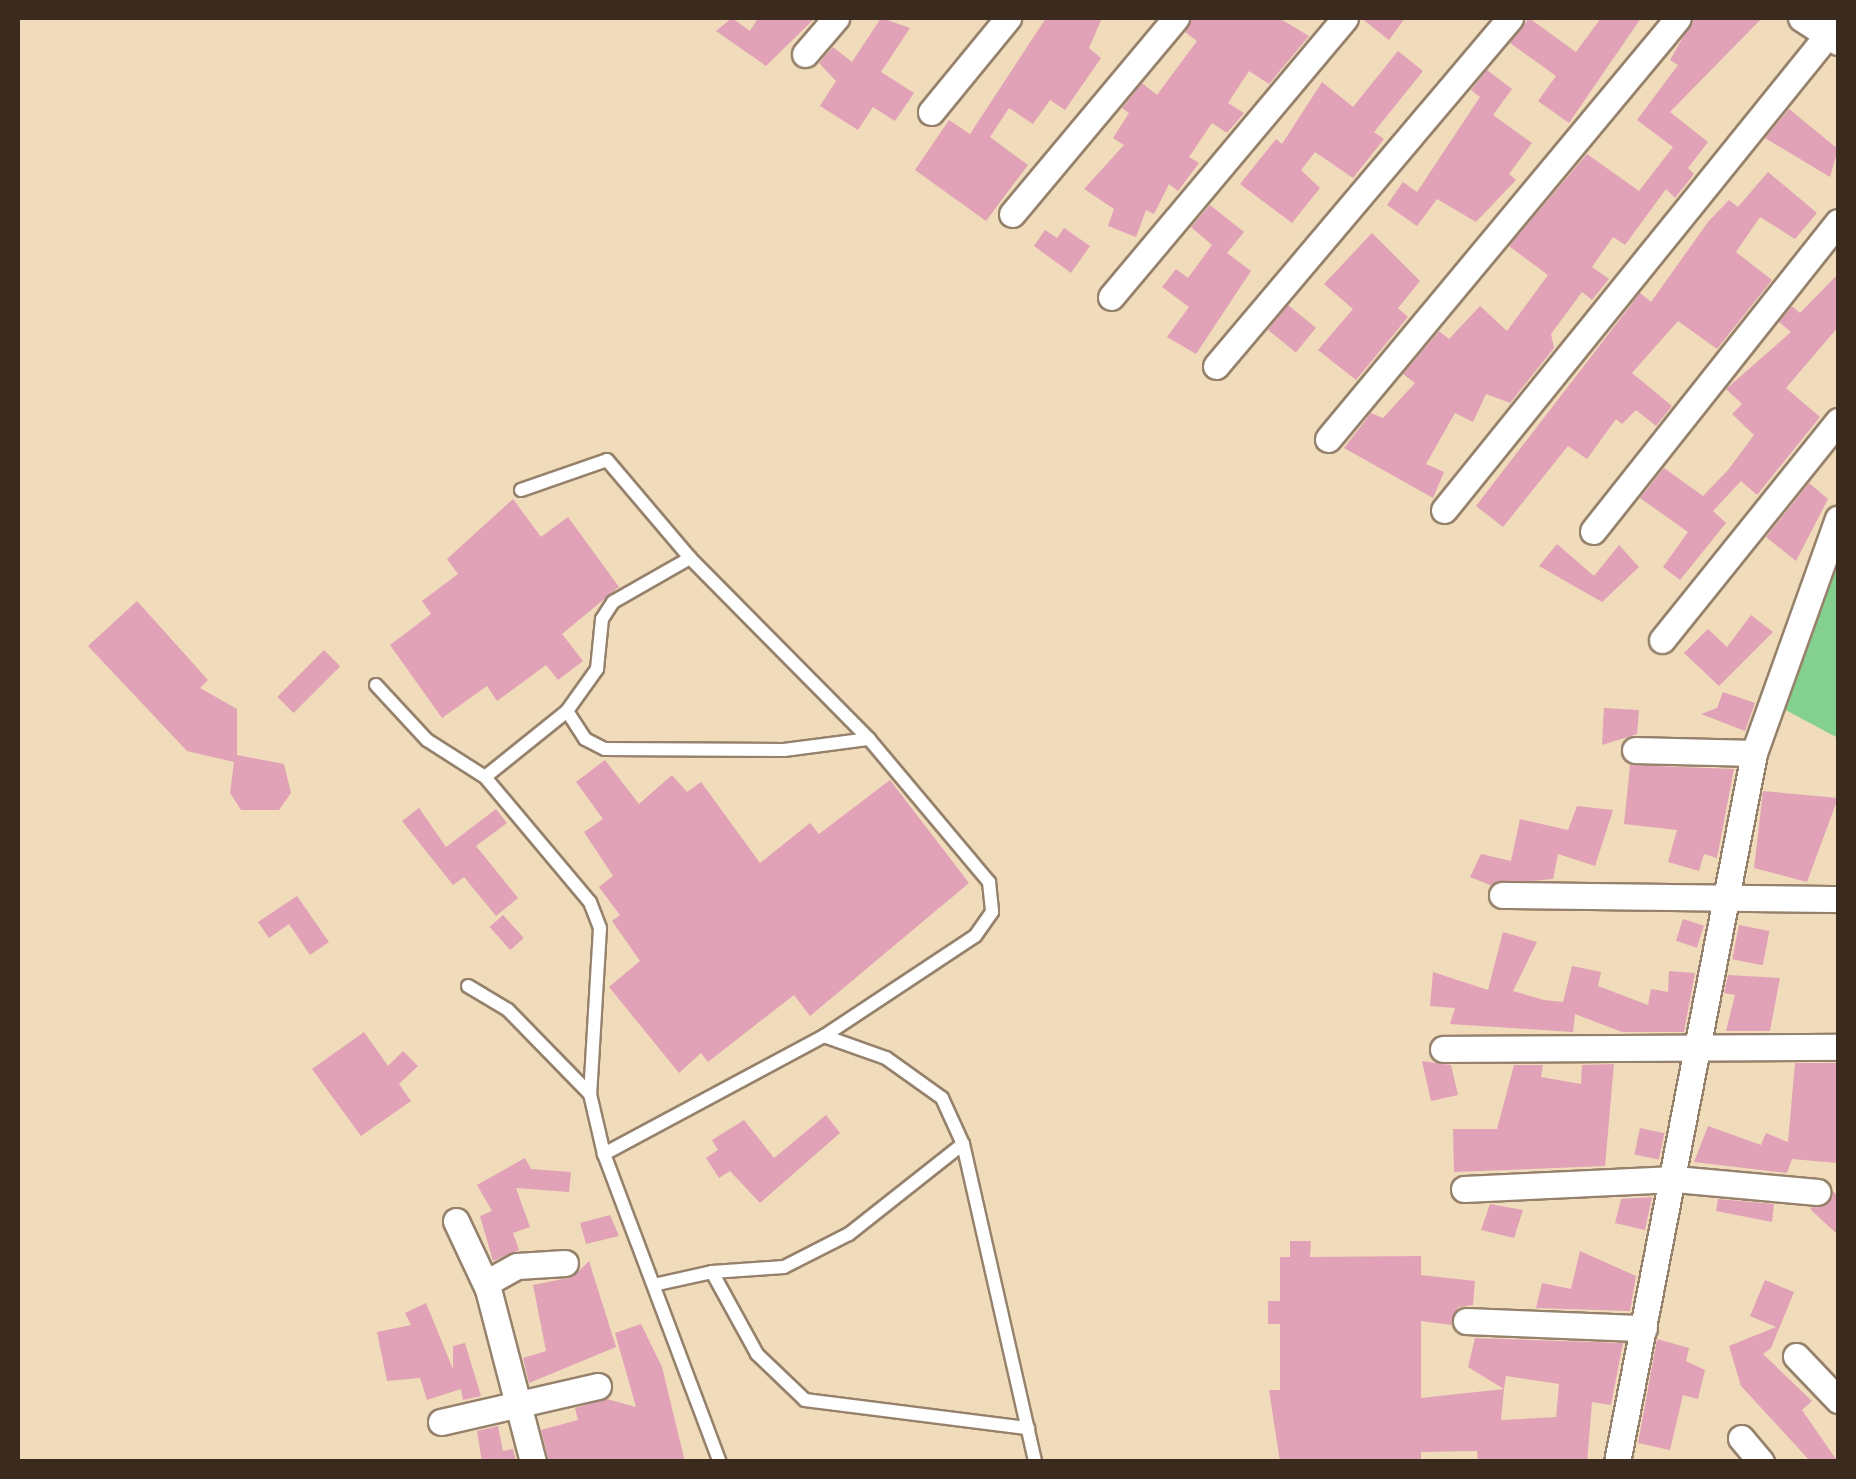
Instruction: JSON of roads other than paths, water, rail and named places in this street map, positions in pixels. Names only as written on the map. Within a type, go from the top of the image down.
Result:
[{"type":"street","points":[[806,54],[836,18]]},
{"type":"street","points":[[931,112],[1008,18]]},
{"type":"street","points":[[1012,214],[1176,18]]},
{"type":"street","points":[[1111,297],[1344,18]]},
{"type":"street","points":[[1216,366],[1510,18]]},
{"type":"street","points":[[1328,438],[1678,18]]},
{"type":"street","points":[[1444,510],[1835,33],[1801,18]]},
{"type":"street","points":[[1594,531],[1838,222]]},
{"type":"street","points":[[1662,640],[1838,422]]},
{"type":"street","points":[[1617,1462],[1730,899],[1754,754],[1838,519]]},
{"type":"street","points":[[1635,750],[1754,754]]},
{"type":"street","points":[[1502,896],[1838,899]]},
{"type":"street","points":[[1443,1049],[1699,1044],[1838,1048]]},
{"type":"street","points":[[1464,1189],[1674,1178],[1817,1192]]},
{"type":"street","points":[[456,1221],[486,1283],[522,1404],[533,1462]]},
{"type":"street","points":[[486,1283],[517,1266],[564,1263]]},
{"type":"street","points":[[1466,1321],[1644,1328]]},
{"type":"street","points":[[1796,1356],[1838,1400]]},
{"type":"street","points":[[441,1422],[598,1386]]},
{"type":"street","points":[[1741,1438],[1761,1462]]},
{"type":"lane","points":[[521,490],[607,460],[690,558],[869,740],[988,882],[992,912],[975,936],[824,1036],[604,1154]]},
{"type":"lane","points":[[484,777],[567,712],[598,669],[602,619],[614,602],[690,558]]},
{"type":"lane","points":[[376,685],[427,740],[484,777],[590,902],[600,928],[590,1094],[604,1154],[658,1284],[720,1462]]},
{"type":"lane","points":[[567,712],[585,739],[605,749],[765,751],[869,740]]},
{"type":"lane","points":[[468,986],[508,1010],[590,1094]]},
{"type":"lane","points":[[824,1036],[886,1058],[942,1098],[963,1144],[1035,1462]]},
{"type":"lane","points":[[658,1284],[712,1272],[784,1268],[816,1251],[963,1144]]},
{"type":"lane","points":[[712,1272],[758,1354],[804,1400],[1028,1428]]}]
